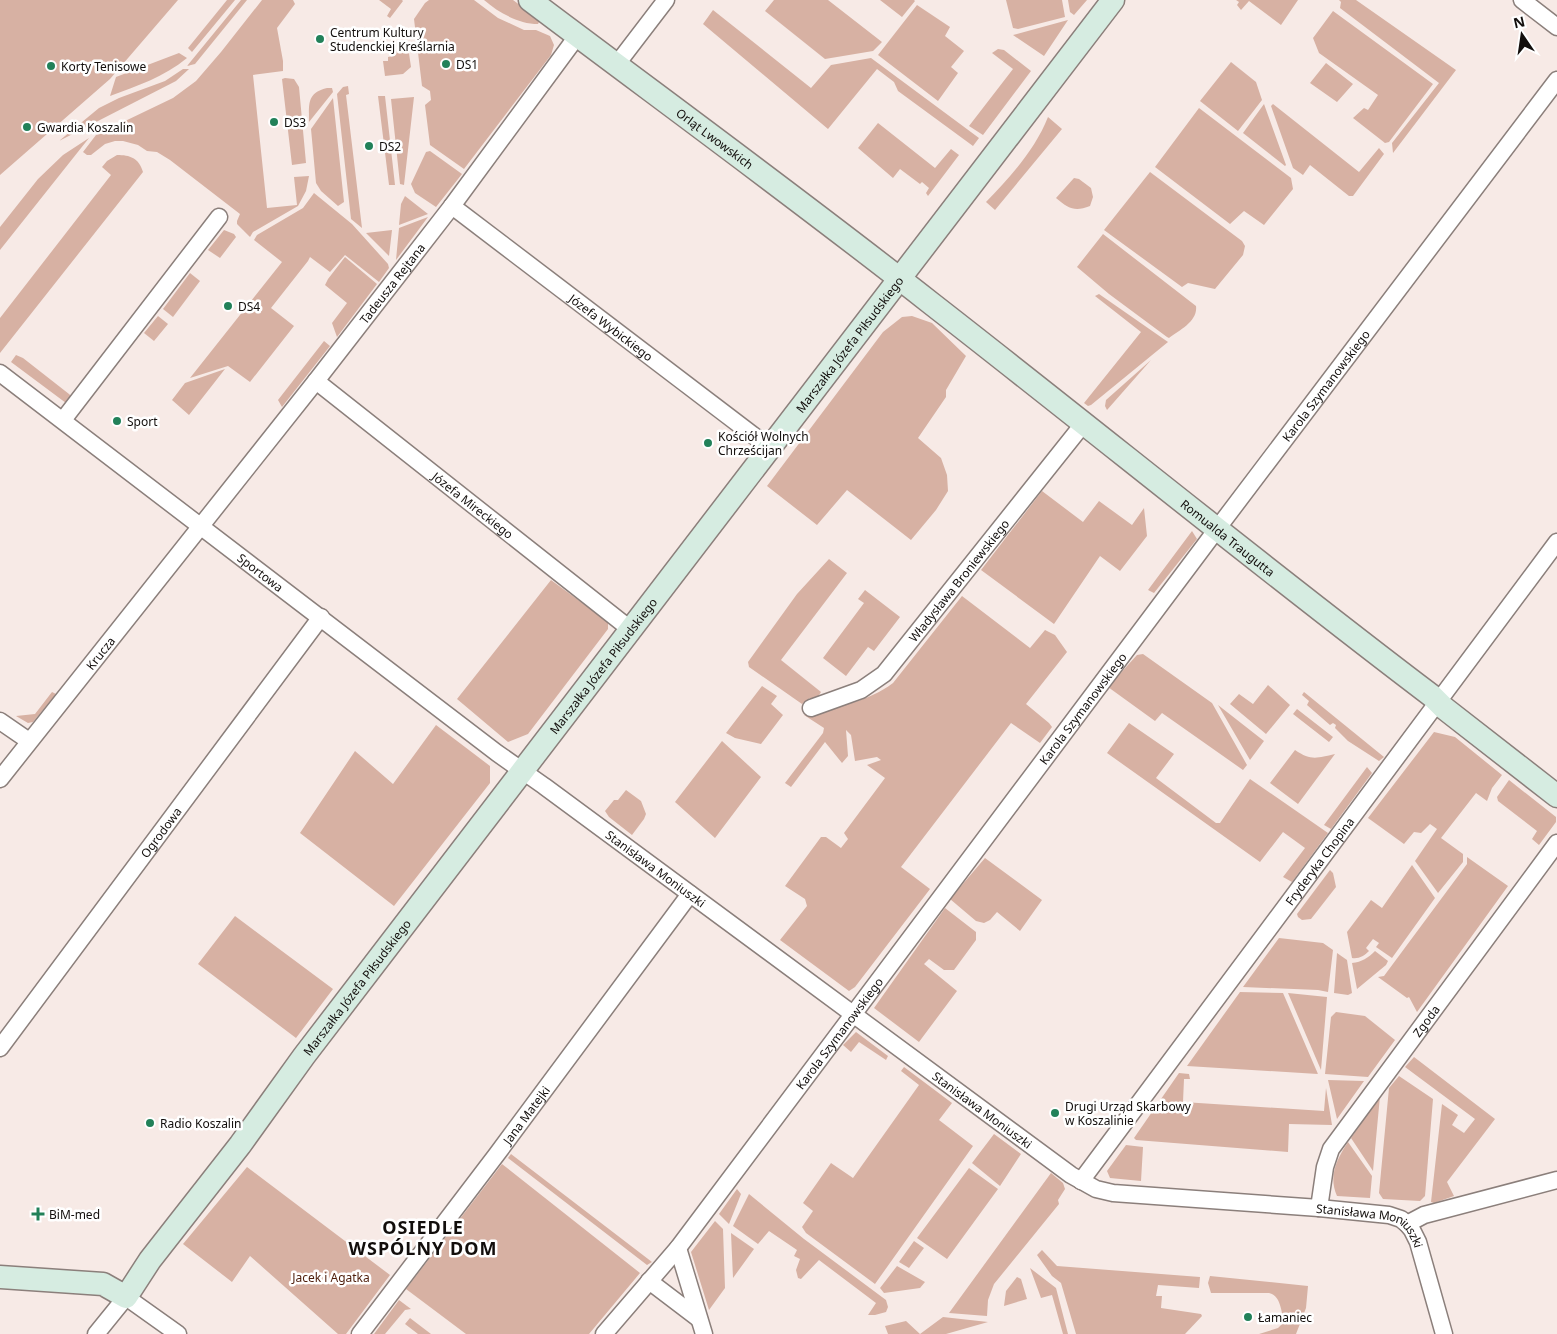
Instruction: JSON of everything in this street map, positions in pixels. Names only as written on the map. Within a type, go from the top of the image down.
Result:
[{"type":"street","name":"Orląt Lwowskich","points":[[530,0],[899,278]]},
{"type":"street","points":[[617,64],[666,0]]},
{"type":"street","name":"Marszałka Józefa Piłsudskiego","points":[[96,1334],[126,1297],[150,1260],[240,1145],[316,1040],[1113,0]]},
{"type":"street","points":[[1522,0],[1557,27]]},
{"type":"street","name":"Tadeusza Rejtana","points":[[201,526],[452,206],[578,35]]},
{"type":"street","name":"Karola Szymanowskiego","points":[[604,1334],[678,1248],[1217,529],[1557,80]]},
{"type":"street","name":"Józefa Wybickiego","points":[[452,206],[770,448]]},
{"type":"street","points":[[63,420],[219,217]]},
{"type":"street","name":"Romualda Traugutta","points":[[899,278],[1557,796]]},
{"type":"street","name":"Sportowa","points":[[0,372],[522,770]]},
{"type":"street","name":"Józefa Mireckiego","points":[[316,381],[630,629]]},
{"type":"street","name":"Władysława Broniewskiego","points":[[811,708],[861,690],[884,674],[1084,423]]},
{"type":"street","name":"Krucza","points":[[0,779],[201,526]]},
{"type":"street","name":"Fryderyka Chopina","points":[[1081,1181],[1557,542]]},
{"type":"street","name":"Ogrodowa","points":[[0,1048],[321,617]]},
{"type":"street","points":[[0,721],[29,741]]},
{"type":"street","name":"Stanisława Moniuszki","points":[[522,770],[1081,1181],[1105,1192],[1121,1194],[1319,1208],[1389,1215],[1400,1219],[1412,1230],[1418,1242],[1444,1334]]},
{"type":"street","name":"Zgoda","points":[[1319,1208],[1325,1167],[1331,1149],[1557,843]]},
{"type":"street","name":"Jana Matejki","points":[[360,1334],[497,1154],[690,894]]},
{"type":"street","points":[[1407,1224],[1424,1216],[1557,1180]]},
{"type":"street","points":[[678,1248],[701,1327]]},
{"type":"street","points":[[0,1276],[103,1284],[126,1297],[178,1334]]},
{"type":"street","points":[[650,1281],[701,1327]]},
{"type":"green space","name":"Gwardia Koszalin","points":[[0,0],[178,0],[110,79],[0,175]]},
{"type":"green space","points":[[227,0],[235,0],[192,52],[188,48]]},
{"type":"green space","points":[[241,0],[247,0],[195,64],[187,66]]},
{"type":"green space","points":[[262,0],[293,0],[295,4],[277,28],[283,71],[253,75],[267,208],[297,205],[294,177],[309,176],[306,191],[298,206],[253,232],[250,237],[237,224],[240,214],[157,152],[147,151],[138,145],[123,141],[115,141],[105,144],[91,155],[83,152],[96,135],[173,98],[196,81]]},
{"type":"green space","points":[[379,0],[403,1],[390,18],[387,16],[391,9]]},
{"type":"green space","points":[[429,0],[474,0],[498,18],[524,30],[536,30],[550,36],[554,45],[551,55],[464,169],[430,145],[425,105],[431,100],[430,91],[422,86],[414,19]]},
{"type":"green space","points":[[484,0],[513,0],[540,20],[538,24],[531,24],[517,20]]},
{"type":"green space","points":[[774,0],[828,0],[882,42],[873,51],[825,59],[765,11]]},
{"type":"green space","points":[[880,0],[914,0],[915,1],[902,17]]},
{"type":"green space","points":[[1006,0],[1062,0],[1065,17],[1018,29],[1013,28]]},
{"type":"green space","points":[[1068,0],[1087,0],[1074,15],[1070,12]]},
{"type":"green space","points":[[1236,0],[1298,0],[1281,25],[1249,1],[1241,10],[1237,5],[1239,2]]},
{"type":"green space","points":[[1339,0],[1356,0],[1456,70],[1393,153],[1392,143],[1439,83],[1340,8],[1341,2]]},
{"type":"green space","points":[[917,5],[950,27],[945,36],[964,51],[951,67],[958,73],[938,101],[878,55]]},
{"type":"green space","points":[[713,10],[811,88],[831,65],[871,58],[979,138],[973,146],[898,91],[894,82],[877,69],[828,129],[703,24]]},
{"type":"green space","points":[[1333,11],[1433,84],[1389,142],[1385,143],[1353,118],[1364,108],[1368,110],[1378,95],[1319,53],[1313,38]]},
{"type":"green space","points":[[1068,20],[1044,56],[1013,35]]},
{"type":"green space","points":[[407,40],[411,67],[403,74],[385,76],[383,61],[388,61],[388,57],[393,56],[393,52],[399,51],[398,47],[403,47],[402,41]]},
{"type":"green space","points":[[998,49],[1004,50],[1031,71],[983,135],[969,126],[1013,69],[992,53]]},
{"type":"green space","points":[[179,53],[187,58],[169,71],[110,96],[116,77]]},
{"type":"green space","points":[[1231,62],[1256,82],[1262,100],[1238,131],[1200,101]]},
{"type":"green space","points":[[1326,63],[1353,84],[1337,102],[1310,83]]},
{"type":"green space","points":[[183,69],[189,69],[176,81],[59,141],[99,108],[119,98],[165,81]]},
{"type":"green space","points":[[282,79],[294,79],[299,87],[306,163],[292,165]]},
{"type":"green space","points":[[348,86],[349,94],[346,95],[362,228],[351,219],[337,94],[343,87]]},
{"type":"green space","points":[[332,88],[333,92],[309,122],[310,100],[320,90]]},
{"type":"green space","points":[[378,96],[385,96],[395,185],[389,185]]},
{"type":"green space","points":[[414,97],[404,185],[400,184],[391,99]]},
{"type":"green space","points":[[333,98],[344,202],[338,206],[321,191],[316,183],[311,129]]},
{"type":"green space","points":[[1264,104],[1286,165],[1285,166],[1243,133]]},
{"type":"green space","points":[[1273,104],[1359,172],[1379,148],[1384,154],[1353,196],[1349,196],[1310,165],[1303,175],[1293,168],[1271,106]]},
{"type":"green space","points":[[1199,108],[1291,178],[1293,189],[1264,225],[1244,211],[1230,224],[1155,167]]},
{"type":"green space","points":[[1048,117],[1062,129],[995,210],[986,202],[1013,173],[1029,152]]},
{"type":"green space","points":[[878,123],[935,168],[951,149],[959,155],[928,196],[926,193],[929,188],[922,182],[920,184],[900,169],[893,178],[858,148]]},
{"type":"green space","points":[[89,138],[0,250],[0,227],[38,179],[63,155]]},
{"type":"green space","points":[[430,151],[462,174],[436,207],[415,193],[411,184],[426,152]]},
{"type":"green space","points":[[117,155],[133,158],[139,163],[143,172],[0,353],[0,318],[111,175],[102,167],[107,161]]},
{"type":"green space","points":[[1150,172],[1242,241],[1245,246],[1243,255],[1215,289],[1188,283],[1182,287],[1104,230]]},
{"type":"green space","points":[[1074,178],[1079,179],[1091,188],[1093,197],[1090,206],[1076,209],[1065,205],[1056,198]]},
{"type":"green space","points":[[314,193],[352,224],[388,264],[389,268],[379,282],[345,255],[330,272],[310,257],[271,308],[294,326],[250,382],[228,366],[190,378],[282,262],[254,240],[257,235],[303,208]]},
{"type":"green space","points":[[405,196],[428,214],[399,225],[401,204]]},
{"type":"green space","points":[[428,217],[396,260],[399,228]]},
{"type":"green space","points":[[224,230],[234,234],[236,237],[220,258],[208,250]]},
{"type":"green space","points":[[392,230],[389,256],[366,233]]},
{"type":"green space","points":[[1103,234],[1196,306],[1194,316],[1187,325],[1169,338],[1167,337],[1109,294],[1077,267]]},
{"type":"green space","points":[[345,257],[377,284],[337,337],[332,323],[347,303],[325,285]]},
{"type":"green space","points":[[190,273],[200,281],[173,317],[163,309]]},
{"type":"green space","points":[[1099,294],[1168,342],[1088,406],[1084,403],[1141,332],[1095,296]]},
{"type":"green space","points":[[158,316],[168,324],[154,341],[144,333]]},
{"type":"green space","points":[[912,316],[932,323],[966,356],[946,390],[946,397],[918,438],[941,458],[947,475],[948,491],[936,510],[911,540],[847,490],[817,525],[767,486],[883,332],[902,317]]},
{"type":"green space","points":[[324,341],[330,346],[282,407],[278,400]]},
{"type":"green space","points":[[16,355],[23,358],[72,397],[66,403],[11,362]]},
{"type":"green space","points":[[1151,360],[1107,410],[1105,406],[1106,400]]},
{"type":"green space","points":[[225,369],[189,415],[172,400],[185,383]]},
{"type":"green space","points":[[1042,491],[1083,522],[1099,501],[1132,525],[1144,508],[1147,536],[1120,571],[1100,556],[1054,624],[981,570]]},
{"type":"green space","points":[[1192,531],[1197,539],[1154,593],[1148,590]]},
{"type":"green space","points":[[829,559],[847,573],[781,660],[821,692],[816,700],[810,698],[802,704],[749,667],[748,662],[797,594]]},
{"type":"green space","points":[[551,580],[608,622],[608,629],[528,734],[508,742],[457,699]]},
{"type":"green space","points":[[865,590],[900,617],[874,651],[868,647],[846,676],[823,658],[864,603],[858,599]]},
{"type":"green space","points":[[962,596],[1030,648],[1045,630],[1055,635],[1067,652],[1026,704],[1052,727],[1040,743],[1011,723],[901,867],[930,889],[855,987],[849,991],[780,940],[807,906],[805,899],[785,886],[821,837],[826,837],[841,848],[848,839],[844,833],[885,778],[867,765],[881,760],[877,757],[855,761],[851,735],[846,730],[848,756],[842,763],[825,742],[791,787],[785,783],[823,733],[824,728],[804,715],[862,700],[893,683]]},
{"type":"green space","points":[[1143,654],[1212,703],[1247,765],[1243,770],[1162,713],[1155,721],[1108,687],[1137,655]]},
{"type":"green space","points":[[1268,685],[1290,705],[1266,734],[1230,704],[1239,694],[1253,704]]},
{"type":"green space","points":[[762,686],[777,696],[771,704],[783,715],[761,744],[735,738],[726,733]]},
{"type":"green space","points":[[52,692],[56,694],[33,722],[28,723],[16,716],[35,714]]},
{"type":"green space","points":[[1304,692],[1384,757],[1379,761],[1348,741],[1335,728],[1336,725],[1333,723],[1330,725],[1307,705],[1309,701],[1302,695]]},
{"type":"green space","points":[[1218,705],[1264,741],[1250,760]]},
{"type":"green space","points":[[1297,709],[1333,737],[1329,742],[1293,714]]},
{"type":"green space","points":[[1129,723],[1174,754],[1156,778],[1216,823],[1220,823],[1250,779],[1328,833],[1292,882],[1283,877],[1305,848],[1283,832],[1260,862],[1107,753]]},
{"type":"green space","points":[[436,725],[490,766],[490,783],[394,906],[300,833],[355,751],[393,784]]},
{"type":"green space","points":[[1434,732],[1455,737],[1502,775],[1492,788],[1487,801],[1476,793],[1441,838],[1463,854],[1463,862],[1438,893],[1415,861],[1437,829],[1430,824],[1421,833],[1414,832],[1404,844],[1368,818]]},
{"type":"green space","points":[[722,741],[761,777],[715,838],[675,802]]},
{"type":"green space","points":[[1295,750],[1305,756],[1314,758],[1335,754],[1298,804],[1270,783]]},
{"type":"green space","points":[[1367,767],[1372,773],[1331,829],[1324,825]]},
{"type":"green space","points":[[1509,780],[1556,817],[1556,822],[1539,845],[1532,839],[1537,831],[1498,801],[1497,797]]},
{"type":"green space","points":[[626,790],[641,801],[646,814],[632,835],[609,817],[605,811]]},
{"type":"green space","points":[[1467,857],[1508,886],[1417,1012],[1409,997],[1407,998],[1378,977],[1384,976],[1467,864]]},
{"type":"green space","points":[[985,858],[1042,900],[1020,931],[997,912],[990,920],[984,923],[976,921],[950,899]]},
{"type":"green space","points":[[1412,865],[1435,898],[1392,958],[1376,947],[1379,943],[1373,939],[1366,948],[1369,951],[1367,953],[1359,958],[1352,958],[1347,932],[1371,900],[1382,908]]},
{"type":"green space","points":[[1330,870],[1333,873],[1336,887],[1311,919],[1302,920],[1297,914]]},
{"type":"green space","points":[[945,908],[976,932],[976,940],[954,970],[944,970],[929,959],[924,964],[957,991],[919,1042],[874,1008]]},
{"type":"green space","points":[[235,916],[333,989],[296,1038],[198,964]]},
{"type":"green space","points":[[1279,938],[1323,943],[1333,950],[1328,992],[1243,987]]},
{"type":"green space","points":[[1375,951],[1388,961],[1386,965],[1357,989],[1352,963],[1365,959]]},
{"type":"green space","points":[[1337,953],[1347,960],[1352,993],[1348,995],[1334,993]]},
{"type":"green space","points":[[1240,992],[1283,993],[1318,1074],[1187,1066]]},
{"type":"green space","points":[[1288,993],[1327,997],[1321,1070]]},
{"type":"green space","points":[[1336,1012],[1365,1016],[1395,1040],[1368,1077],[1325,1074],[1331,1017]]},
{"type":"green space","points":[[856,1032],[888,1056],[886,1060],[859,1042],[851,1052],[843,1045]]},
{"type":"green space","points":[[1414,1057],[1495,1119],[1447,1182],[1454,1196],[1434,1203],[1431,1202],[1442,1104],[1458,1115],[1452,1125],[1464,1133],[1475,1119],[1405,1067]]},
{"type":"green space","points":[[904,1067],[952,1103],[939,1120],[973,1146],[875,1284],[806,1233],[802,1227],[813,1211],[803,1203],[831,1163],[853,1178],[919,1085],[901,1071]]},
{"type":"green space","points":[[1179,1073],[1189,1074],[1190,1079],[1184,1079],[1183,1102],[1324,1111],[1326,1088],[1332,1125],[1289,1124],[1288,1152],[1136,1140],[1134,1138]]},
{"type":"green space","points":[[1399,1076],[1433,1099],[1425,1196],[1420,1201],[1383,1199],[1379,1193],[1389,1088]]},
{"type":"green space","points":[[1328,1080],[1364,1081],[1337,1119]]},
{"type":"green space","points":[[1380,1096],[1373,1171],[1351,1138]]},
{"type":"green space","points":[[994,1134],[1021,1154],[1000,1186],[972,1163]]},
{"type":"green space","points":[[1348,1142],[1372,1176],[1370,1198],[1337,1196],[1334,1189],[1333,1182],[1337,1161]]},
{"type":"green space","points":[[1126,1145],[1143,1147],[1141,1181],[1110,1178],[1107,1171]]},
{"type":"green space","points":[[511,1154],[652,1262],[647,1265],[508,1158]]},
{"type":"green space","points":[[502,1164],[640,1273],[589,1334],[466,1334],[406,1289]]},
{"type":"green space","name":"Jacek i Agatka","points":[[247,1167],[390,1275],[346,1334],[338,1334],[250,1256],[232,1282],[183,1244]]},
{"type":"green space","points":[[969,1168],[998,1189],[947,1259],[917,1238]]},
{"type":"green space","points":[[1051,1173],[1063,1183],[1065,1189],[1058,1200],[1059,1204],[994,1284],[988,1300],[987,1316],[949,1313]]},
{"type":"green space","points":[[737,1189],[741,1194],[729,1224],[719,1214]]},
{"type":"green space","points":[[749,1194],[804,1239],[886,1300],[888,1307],[886,1312],[868,1315],[876,1303],[819,1260],[801,1279],[798,1278],[796,1270],[800,1259],[794,1256],[797,1250],[769,1231],[758,1244],[733,1226]]},
{"type":"green space","points":[[715,1221],[723,1229],[725,1288],[709,1310],[691,1252]]},
{"type":"green space","points":[[731,1233],[754,1249],[733,1278]]},
{"type":"green space","points":[[914,1241],[924,1248],[909,1268],[899,1262]]},
{"type":"green space","points":[[1042,1250],[1057,1266],[1200,1277],[1199,1288],[1158,1285],[1156,1296],[1162,1296],[1161,1308],[1201,1314],[1202,1316],[1185,1334],[1076,1334],[1061,1283],[1052,1276],[1037,1255]]},
{"type":"green space","points":[[897,1266],[925,1282],[920,1288],[884,1293],[880,1288]]},
{"type":"green space","points":[[1030,1268],[1056,1288],[1068,1334],[1063,1334],[1052,1295],[1041,1298]]},
{"type":"green space","points":[[1210,1276],[1308,1286],[1306,1308],[1296,1334],[1259,1334],[1278,1328],[1284,1322],[1280,1304],[1276,1297],[1269,1293],[1211,1293],[1208,1283]]},
{"type":"green space","points":[[1017,1277],[1021,1279],[1027,1299],[1004,1306],[1006,1291]]},
{"type":"green space","points":[[399,1300],[411,1309],[405,1310],[385,1334],[374,1334]]},
{"type":"green space","points":[[943,1317],[988,1322],[946,1334],[920,1334]]},
{"type":"green space","points":[[410,1318],[431,1334],[418,1334],[405,1324]]},
{"type":"green space","points":[[906,1321],[920,1334],[888,1334],[885,1326]]},
{"type":"place","name":"Centrum Kultury Studenckiej Kreślarnia","points":[[320,39]]},
{"type":"place","name":"DS1","points":[[446,64]]},
{"type":"place","name":"Korty Tenisowe","points":[[51,66]]},
{"type":"place","name":"DS3","points":[[274,122]]},
{"type":"place","name":"Gwardia Koszalin","points":[[27,127]]},
{"type":"place","name":"DS2","points":[[369,146]]},
{"type":"place","name":"DS4","points":[[228,306]]},
{"type":"place","name":"Sport","points":[[117,421]]},
{"type":"place","name":"Kościół Wolnych Chrześcijan","points":[[708,443]]},
{"type":"place","name":"Drugi Urząd Skarbowy w Koszalinie","points":[[1055,1113]]},
{"type":"place","name":"Radio Koszalin","points":[[150,1123]]},
{"type":"place","name":"BiM-med","points":[[38,1214]]},
{"type":"place","name":"Łamaniec","points":[[1248,1317]]},
{"type":"district","name":"OSIEDLE WSPÓLNY DOM","points":[[423,1237]]}]
